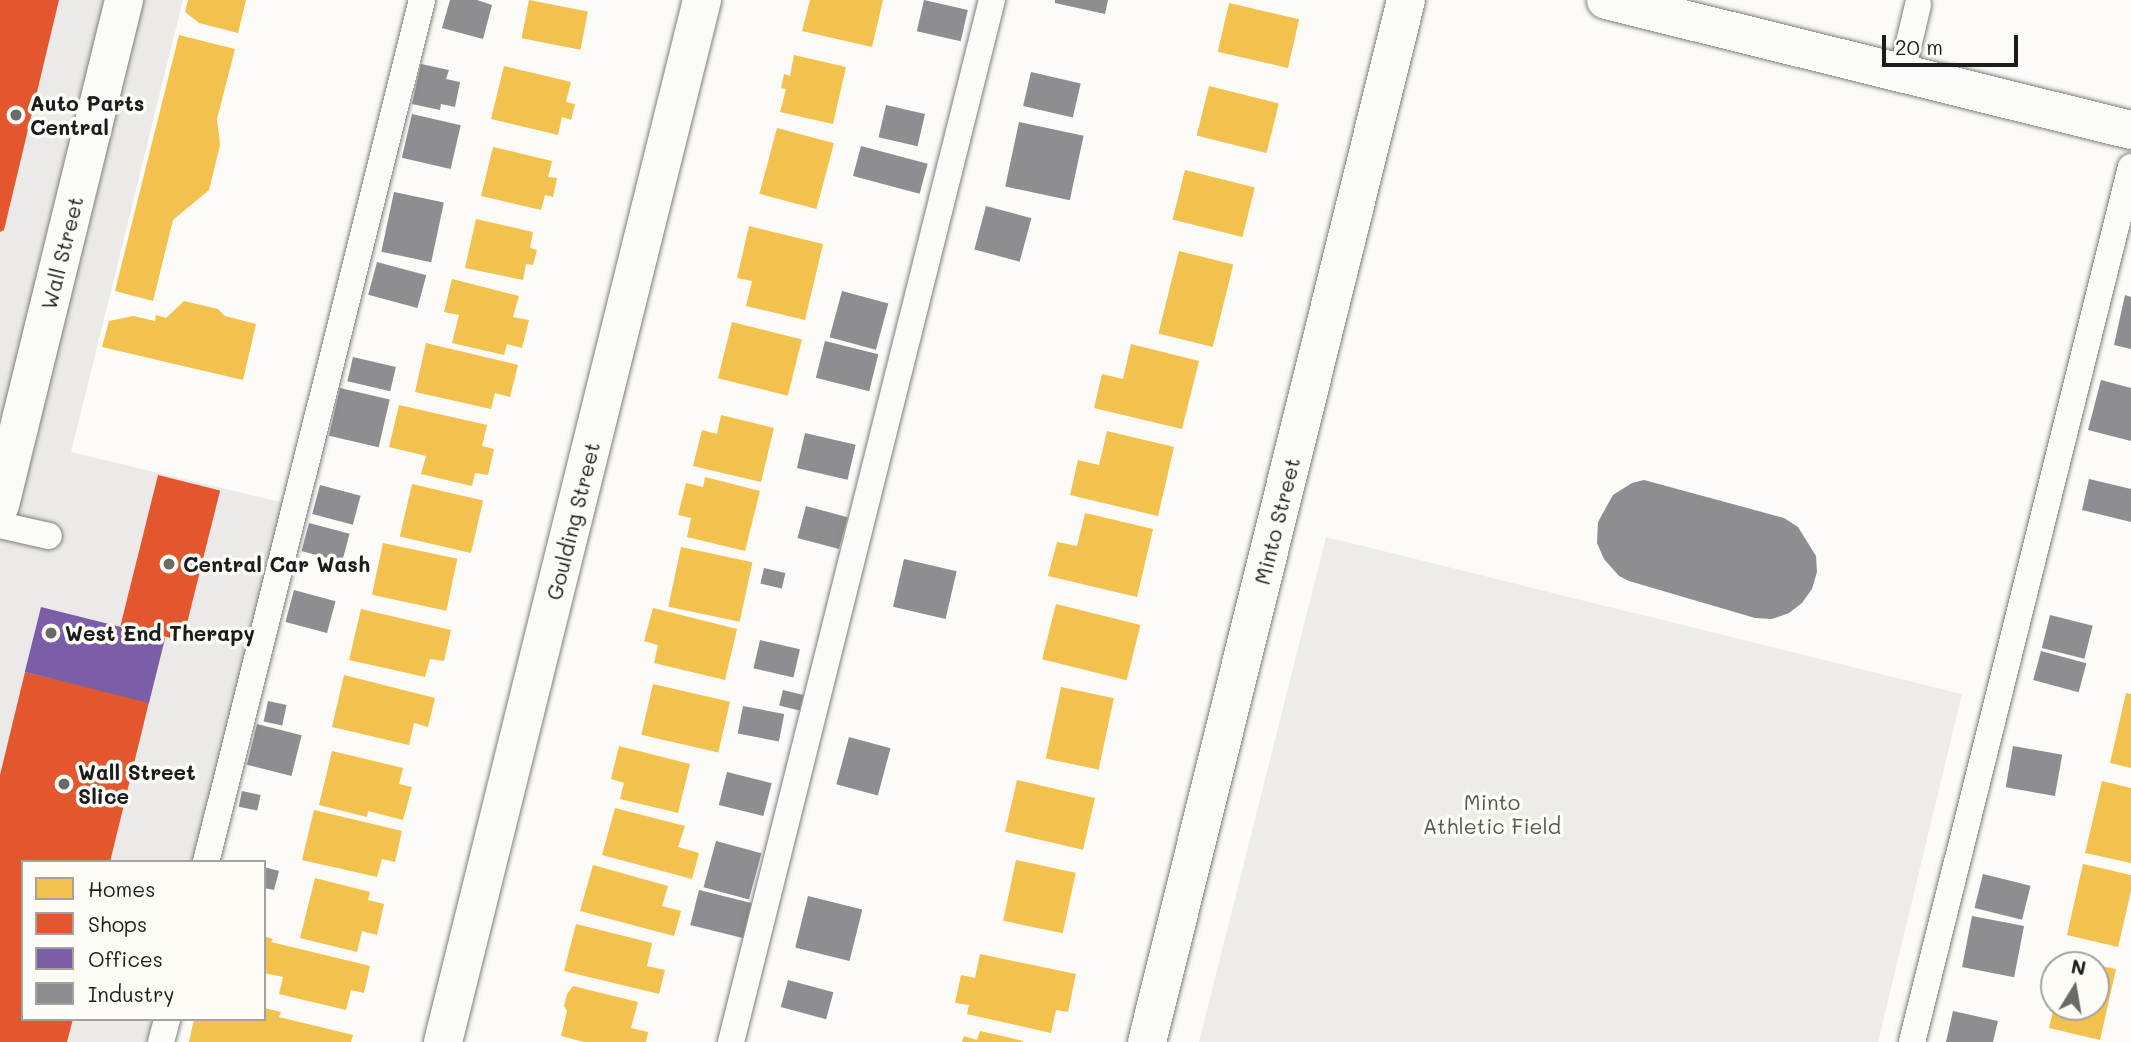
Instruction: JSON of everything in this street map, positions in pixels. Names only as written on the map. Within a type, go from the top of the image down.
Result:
[{"type":"street","name":"Wall Street","points":[[0,505],[124,0]]},
{"type":"street","name":"Goulding Street","points":[[443,1042],[702,0]]},
{"type":"street","name":"Minto Street","points":[[1147,1042],[1406,0]]},
{"type":"street","points":[[1606,0],[2131,130]]},
{"type":"lane","points":[[207,860],[422,0]]},
{"type":"lane","points":[[731,1042],[992,0]]},
{"type":"lane","points":[[1902,72],[1918,5]]},
{"type":"lane","points":[[1912,1042],[2131,167]]},
{"type":"lane","points":[[0,525],[49,536]]},
{"type":"lane","points":[[161,1042],[166,1021]]},
{"type":"shaded area","points":[[0,0],[183,0],[71,452],[293,505],[204,860],[21,860],[21,1021],[162,1021],[157,1042],[0,1042]]},
{"type":"green space","name":"Minto Athletic Field","points":[[1326,537],[1962,694],[1878,1042],[1199,1042]]},
{"type":"building: Homes","points":[[188,0],[246,0],[238,33],[199,23],[185,12]]},
{"type":"building: Homes","points":[[529,0],[588,11],[580,50],[522,38]]},
{"type":"building: Homes","points":[[810,0],[883,0],[872,47],[802,31]]},
{"type":"building: Homes","points":[[1229,3],[1299,19],[1288,68],[1218,52]]},
{"type":"building: Homes","points":[[179,35],[235,49],[217,119],[220,145],[209,190],[173,220],[153,301],[115,291]]},
{"type":"building: Homes","points":[[794,55],[846,67],[833,124],[780,112],[786,89],[781,88],[784,74],[790,76]]},
{"type":"building: Homes","points":[[504,66],[571,82],[566,102],[575,104],[571,120],[562,117],[558,135],[491,119]]},
{"type":"building: Homes","points":[[1209,86],[1279,103],[1267,153],[1197,135]]},
{"type":"building: Homes","points":[[777,128],[834,143],[816,209],[759,194]]},
{"type":"building: Homes","points":[[493,147],[552,161],[548,177],[557,178],[553,197],[545,195],[541,210],[481,196]]},
{"type":"building: Homes","points":[[1185,170],[1255,187],[1243,237],[1173,219]]},
{"type":"building: Homes","points":[[476,219],[533,232],[530,248],[537,250],[533,265],[526,264],[523,280],[465,268]]},
{"type":"building: Homes","points":[[749,226],[823,244],[805,320],[746,306],[752,281],[737,278]]},
{"type":"building: Homes","points":[[1179,251],[1233,265],[1213,347],[1158,333]]},
{"type":"building: Homes","points":[[452,279],[519,296],[513,317],[529,320],[522,348],[507,344],[504,355],[452,343],[459,315],[444,312]]},
{"type":"building: Homes","points":[[184,301],[218,309],[225,316],[256,324],[243,380],[102,347],[109,321],[133,316],[155,321],[156,315],[166,318]]},
{"type":"building: Homes","points":[[732,322],[802,339],[788,396],[718,378]]},
{"type":"building: Homes","points":[[426,343],[518,365],[510,397],[495,393],[491,409],[415,392]]},
{"type":"building: Homes","points":[[1131,344],[1199,361],[1182,429],[1094,408],[1102,374],[1123,379]]},
{"type":"building: Homes","points":[[399,405],[487,425],[482,446],[494,449],[488,475],[475,473],[472,486],[421,474],[426,456],[389,447]]},
{"type":"building: Homes","points":[[721,415],[774,428],[761,482],[693,466],[702,430],[717,434]]},
{"type":"building: Homes","points":[[1107,431],[1174,447],[1158,516],[1070,495],[1078,460],[1099,465]]},
{"type":"building: Homes","points":[[705,477],[760,491],[745,551],[687,537],[691,518],[678,515],[686,483],[703,487]]},
{"type":"building: Homes","points":[[412,484],[483,500],[471,553],[400,537]]},
{"type":"building: Homes","points":[[1085,513],[1153,529],[1137,597],[1048,576],[1057,542],[1077,546]]},
{"type":"building: Homes","points":[[383,543],[457,559],[446,611],[372,595]]},
{"type":"building: Homes","points":[[681,547],[752,562],[740,622],[668,607]]},
{"type":"building: Homes","points":[[1056,604],[1140,625],[1127,680],[1042,659]]},
{"type":"building: Homes","points":[[653,608],[737,629],[725,680],[654,663],[658,645],[644,641]]},
{"type":"building: Homes","points":[[361,609],[451,630],[444,661],[430,659],[425,677],[349,660]]},
{"type":"building: Homes","points":[[344,675],[435,698],[428,727],[414,723],[409,745],[332,727]]},
{"type":"building: Homes","points":[[653,684],[730,702],[718,752],[641,735]]},
{"type":"building: Homes","points":[[1061,687],[1114,698],[1099,770],[1046,758]]},
{"type":"building: Homes","points":[[2126,693],[2131,694],[2131,768],[2110,763]]},
{"type":"building: Homes","points":[[619,746],[690,764],[678,813],[620,799],[624,783],[611,779]]},
{"type":"building: Homes","points":[[332,751],[403,768],[399,784],[412,787],[403,820],[368,811],[367,817],[319,805]]},
{"type":"building: Homes","points":[[1017,780],[1095,798],[1083,850],[1005,832]]},
{"type":"building: Homes","points":[[2102,781],[2131,788],[2131,863],[2085,853]]},
{"type":"building: Homes","points":[[615,808],[685,826],[678,847],[699,853],[692,879],[602,855]]},
{"type":"building: Homes","points":[[314,810],[402,831],[395,862],[382,859],[377,877],[302,860]]},
{"type":"building: Homes","points":[[1016,860],[1076,873],[1063,933],[1003,921]]},
{"type":"building: Homes","points":[[2083,864],[2131,875],[2131,891],[2118,947],[2067,935]]},
{"type":"building: Homes","points":[[593,865],[668,886],[662,906],[681,911],[674,936],[580,911]]},
{"type":"building: Homes","points":[[315,878],[370,892],[368,900],[384,904],[377,935],[362,931],[357,952],[300,938]]},
{"type":"building: Homes","points":[[576,924],[652,943],[647,966],[665,970],[659,994],[564,971]]},
{"type":"building: Homes","points":[[266,937],[273,939],[271,942],[370,966],[364,993],[351,990],[346,1010],[279,994],[283,977],[266,973]]},
{"type":"building: Homes","points":[[980,954],[1076,974],[1068,1012],[1056,1010],[1051,1033],[967,1014],[969,1005],[955,1003],[961,975],[975,978]]},
{"type":"building: Homes","points":[[2110,968],[2116,969],[2110,996]]},
{"type":"building: Homes","points":[[573,986],[638,1002],[631,1028],[648,1032],[646,1042],[584,1042],[561,1036],[567,1011],[564,1006],[567,994]]},
{"type":"building: Homes","points":[[266,1008],[281,1012],[279,1017],[353,1035],[351,1042],[189,1042],[194,1021],[266,1021]]},
{"type":"building: Homes","points":[[2051,1021],[2104,1021],[2100,1040],[2049,1028]]},
{"type":"building: Homes","points":[[980,1031],[1023,1042],[962,1042],[964,1036],[977,1040]]},
{"type":"building: Shops","name":"Auto Parts Central","points":[[0,0],[59,0],[4,230],[0,232]]},
{"type":"building: Shops","name":"Central Car Wash","points":[[158,475],[220,490],[183,641],[121,625]]},
{"type":"building: Shops","points":[[25,672],[149,702],[110,860],[21,860],[21,1021],[72,1021],[67,1042],[0,1042],[0,775]]},
{"type":"building: Offices","points":[[41,607],[165,638],[149,703],[25,672]]},
{"type":"building: Industry","points":[[450,0],[477,0],[492,5],[483,39],[442,28]]},
{"type":"building: Industry","points":[[924,0],[968,10],[961,41],[917,31]]},
{"type":"building: Industry","points":[[1055,0],[1108,0],[1105,14],[1055,3]]},
{"type":"building: Industry","points":[[421,64],[449,70],[446,79],[460,82],[455,107],[441,104],[440,110],[412,104]]},
{"type":"building: Industry","points":[[1031,72],[1081,83],[1073,118],[1023,106]]},
{"type":"building: Industry","points":[[886,105],[925,114],[918,146],[879,137]]},
{"type":"building: Industry","points":[[412,114],[461,125],[451,169],[402,158]]},
{"type":"building: Industry","points":[[1019,122],[1084,136],[1070,200],[1005,187]]},
{"type":"building: Industry","points":[[861,146],[928,164],[920,194],[853,176]]},
{"type":"building: Industry","points":[[394,192],[444,203],[431,262],[381,252]]},
{"type":"building: Industry","points":[[986,206],[1031,218],[1020,262],[974,249]]},
{"type":"building: Industry","points":[[377,262],[426,275],[417,308],[368,295]]},
{"type":"building: Industry","points":[[842,291],[888,303],[876,350],[830,337]]},
{"type":"building: Industry","points":[[2125,295],[2131,297],[2131,349],[2114,345]]},
{"type":"building: Industry","points":[[825,341],[878,354],[869,391],[816,378]]},
{"type":"building: Industry","points":[[353,357],[396,367],[390,391],[347,381]]},
{"type":"building: Industry","points":[[2101,380],[2131,388],[2131,441],[2088,430]]},
{"type":"building: Industry","points":[[340,388],[390,399],[379,447],[329,436]]},
{"type":"building: Industry","points":[[805,433],[856,445],[848,480],[797,468]]},
{"type":"building: Industry","points":[[2089,479],[2131,489],[2131,522],[2082,510]]},
{"type":"building: Industry","points":[[1644,480],[1784,518],[1798,527],[1816,556],[1817,572],[1812,589],[1802,603],[1789,613],[1772,619],[1755,618],[1619,576],[1604,559],[1597,543],[1598,522],[1613,495],[1632,483]]},
{"type":"building: Industry","points":[[320,485],[361,496],[353,525],[312,514]]},
{"type":"building: Industry","points":[[806,506],[848,517],[839,549],[797,538]]},
{"type":"building: Industry","points":[[309,523],[350,534],[342,562],[301,551]]},
{"type":"building: Industry","points":[[904,559],[957,571],[946,619],[893,607]]},
{"type":"building: Industry","points":[[764,568],[785,573],[782,589],[760,584]]},
{"type":"building: Industry","points":[[294,590],[336,601],[327,633],[285,622]]},
{"type":"building: Industry","points":[[2050,615],[2093,626],[2084,659],[2042,648]]},
{"type":"building: Industry","points":[[760,640],[800,649],[793,677],[753,668]]},
{"type":"building: Industry","points":[[2041,651],[2086,663],[2079,692],[2033,680]]},
{"type":"building: Industry","points":[[783,690],[803,695],[800,711],[779,706]]},
{"type":"building: Industry","points":[[268,701],[287,705],[282,725],[264,722]]},
{"type":"building: Industry","points":[[743,706],[784,714],[779,741],[738,733]]},
{"type":"building: Industry","points":[[257,724],[302,735],[291,776],[247,765]]},
{"type":"building: Industry","points":[[849,737],[891,748],[878,795],[836,784]]},
{"type":"building: Industry","points":[[2013,746],[2062,755],[2055,796],[2006,787]]},
{"type":"building: Industry","points":[[727,772],[772,783],[763,816],[719,805]]},
{"type":"building: Industry","points":[[242,791],[261,795],[257,811],[239,807]]},
{"type":"building: Industry","points":[[716,841],[761,853],[749,900],[704,887]]},
{"type":"building: Industry","points":[[266,868],[279,871],[274,890],[266,888]]},
{"type":"building: Industry","points":[[1983,874],[2031,886],[2022,920],[1975,908]]},
{"type":"building: Industry","points":[[699,890],[751,903],[743,938],[690,925]]},
{"type":"building: Industry","points":[[808,896],[862,910],[850,961],[795,947]]},
{"type":"building: Industry","points":[[1972,916],[2024,926],[2014,977],[1962,967]]},
{"type":"building: Industry","points":[[788,980],[833,992],[826,1019],[781,1007]]},
{"type":"building: Industry","points":[[1953,1011],[1998,1021],[1993,1042],[1946,1042]]},
{"type":"place","name":"Auto Parts Central","points":[[16,115]]},
{"type":"place","name":"Central Car Wash","points":[[169,564]]},
{"type":"place","name":"West End Therapy","points":[[51,633]]},
{"type":"place","name":"Wall Street Slice","points":[[64,784]]}]
